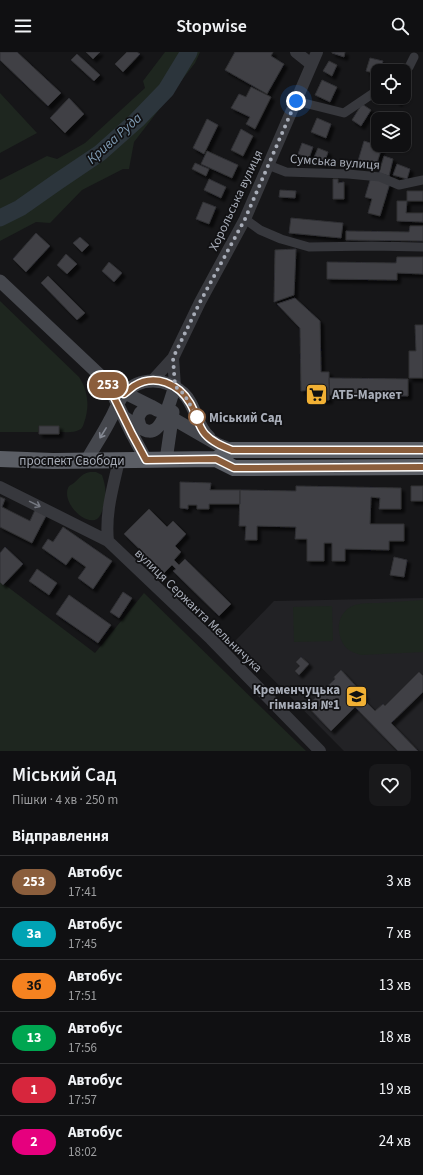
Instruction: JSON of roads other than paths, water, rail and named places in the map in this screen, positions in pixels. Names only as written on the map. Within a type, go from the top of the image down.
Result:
[{"type":"highway","name":"проспект Свободи","points":[[216,459],[232,450],[423,450]]},
{"type":"highway","name":"проспект Свободи","points":[[0,459],[216,459],[234,468],[423,467]]},
{"type":"main road","points":[[0,281],[106,381],[122,405],[143,430],[150,431],[156,429],[164,417],[175,386]]},
{"type":"main road","points":[[87,460],[135,385],[153,380],[164,381],[175,386],[184,394],[191,404],[205,434],[215,442]]},
{"type":"main road","points":[[122,405],[164,417]]},
{"type":"main road","points":[[122,405],[146,460]]},
{"type":"main road","points":[[140,426],[138,419],[141,411],[148,408],[232,450]]},
{"type":"main road","points":[[164,417],[166,460]]},
{"type":"street","points":[[296,52],[312,64]]},
{"type":"street","name":"Хорольська вулиця","points":[[173,358],[200,302],[245,219],[317,52]]},
{"type":"street","points":[[410,64],[414,57]]},
{"type":"street","points":[[296,101],[344,113],[371,95]]},
{"type":"street","name":"Сумська вулиця","points":[[268,165],[286,172],[348,174],[380,177],[399,185],[423,180]]},
{"type":"street","points":[[245,219],[260,230],[281,239],[309,247],[423,247]]},
{"type":"street","points":[[153,380],[173,358]]},
{"type":"street","points":[[173,358],[175,386]]},
{"type":"street","points":[[108,541],[108,513],[119,460]]},
{"type":"street","name":"вулиця Сержанта Мельничука","points":[[0,487],[108,541],[211,639],[320,751]]},
{"type":"waterway","name":"Крива Руда","points":[[0,218],[20,208],[100,153],[137,120],[166,90],[189,52]]},
{"type":"place","name":"АТБ-Маркет","points":[[317,394]]},
{"type":"place","name":"Міський Сад","points":[[197,417]]},
{"type":"place","name":"Кременчуцька гімназія №1","points":[[356,696]]}]
